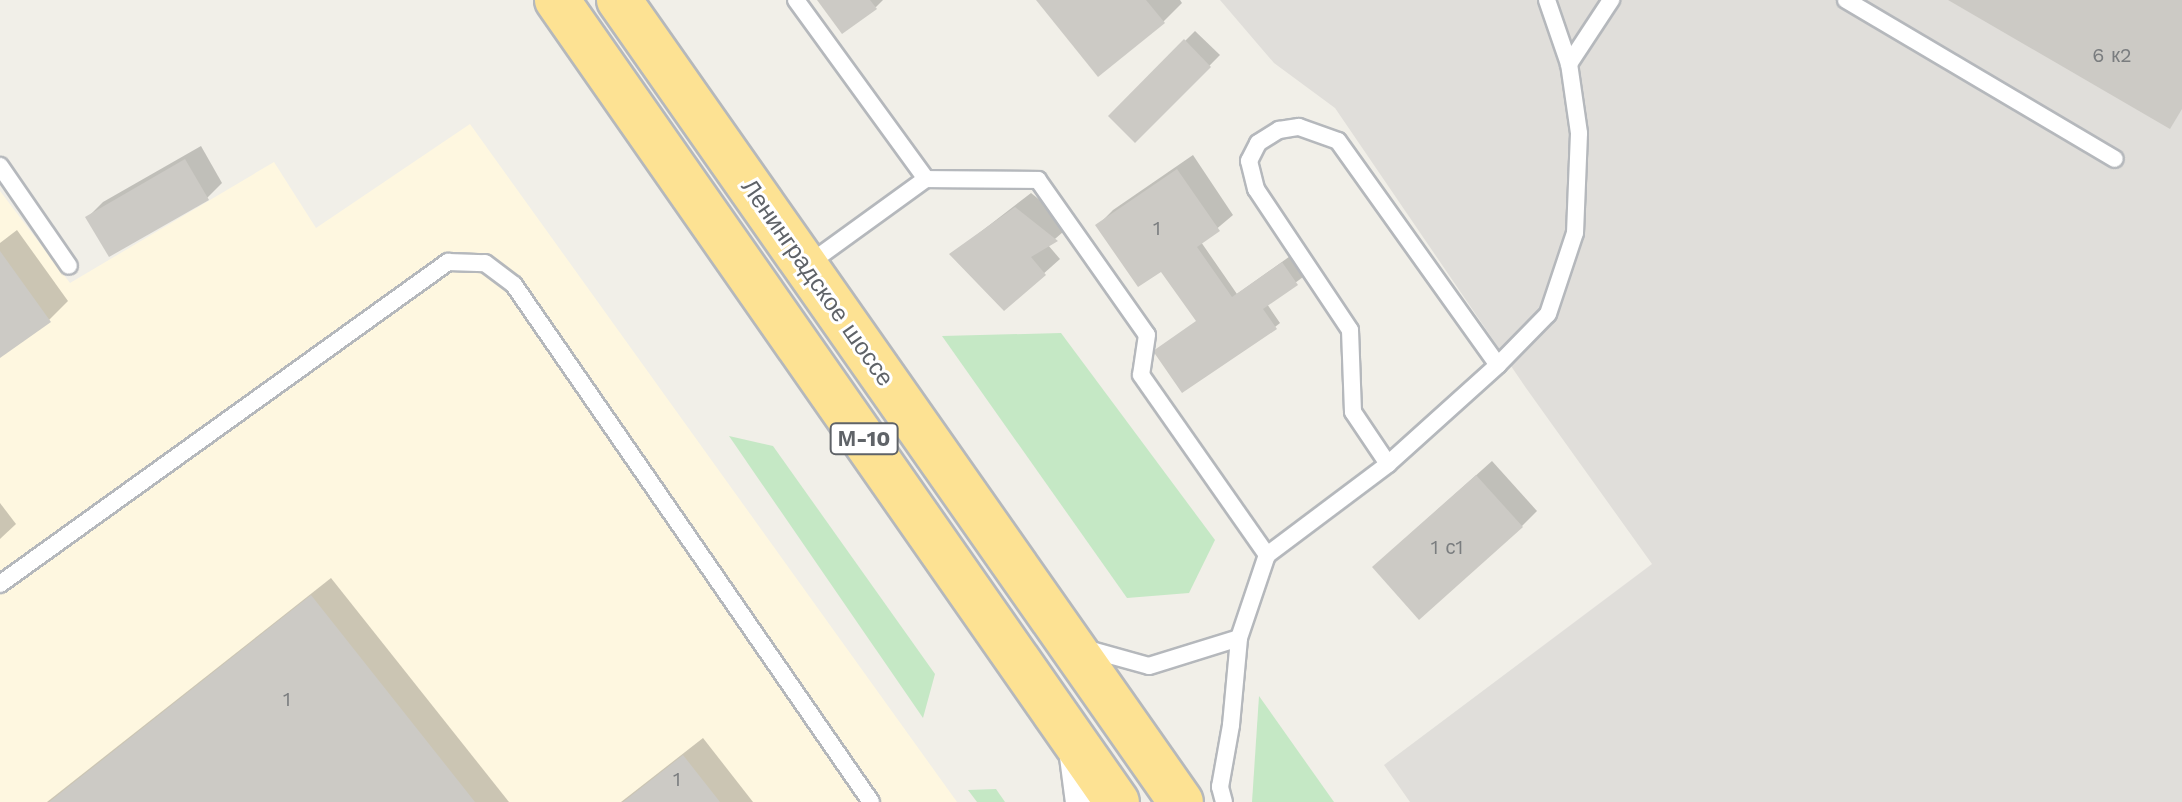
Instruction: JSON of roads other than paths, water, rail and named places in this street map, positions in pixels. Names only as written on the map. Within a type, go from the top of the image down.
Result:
[{"type":"highway","name":"М-10","points":[[557,0],[1117,802]]},
{"type":"highway","name":"Ленинградское шоссе","points":[[619,0],[1181,802]]},
{"type":"street","points":[[1073,738],[1082,802]]},
{"type":"lane","points":[[796,0],[926,179]]},
{"type":"lane","points":[[1224,802],[1220,787],[1231,725],[1239,638],[1267,555],[1388,464],[1498,365],[1548,314],[1575,233],[1579,133],[1569,64],[1547,0]]},
{"type":"lane","points":[[1569,64],[1611,0]]},
{"type":"lane","points":[[1846,0],[2115,159]]},
{"type":"lane","points":[[1388,464],[1353,412],[1350,330],[1256,189],[1249,161],[1258,143],[1279,130],[1299,127],[1338,141],[1498,365]]},
{"type":"lane","points":[[0,166],[69,266]]},
{"type":"lane","points":[[806,266],[926,179],[1038,180],[1147,335],[1141,375],[1267,555]]},
{"type":"lane","points":[[0,584],[448,262],[485,263],[514,285],[871,802]]},
{"type":"lane","points":[[1070,645],[1149,666],[1239,638]]}]
